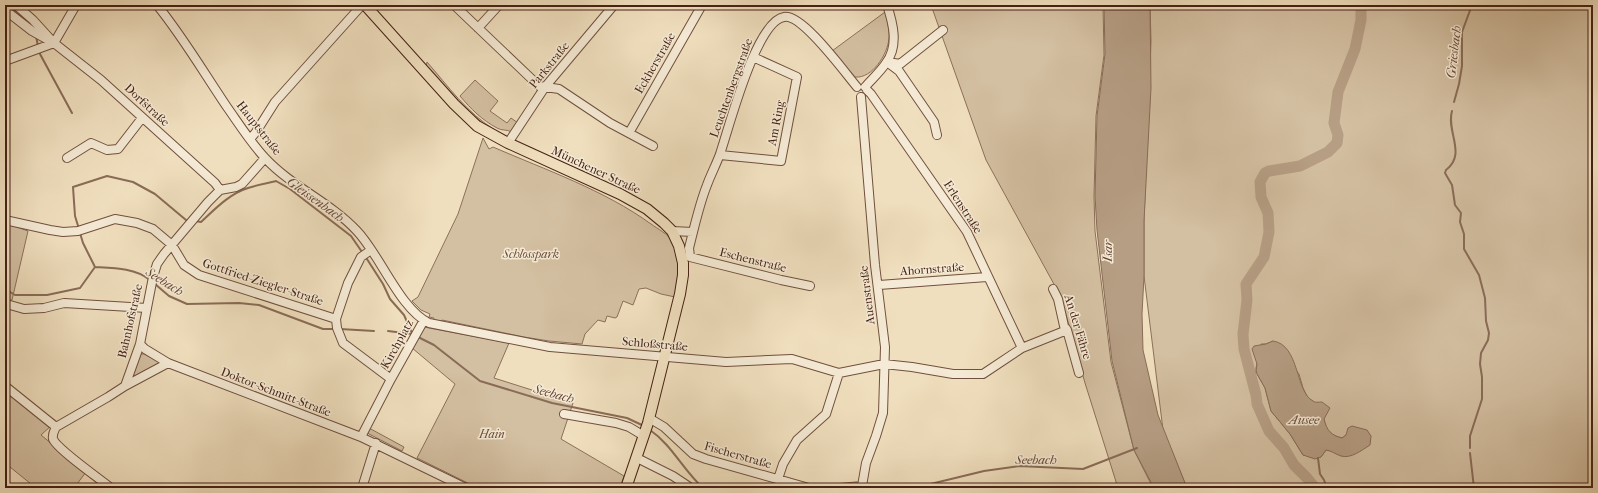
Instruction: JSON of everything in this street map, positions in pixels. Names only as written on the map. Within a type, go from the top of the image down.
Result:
[{"type":"main road","name":"Münchener Straße","points":[[365,5],[467,118],[483,130],[620,194],[659,218],[672,231],[687,260],[647,427],[626,488]]},
{"type":"street","name":"Dorfstraße","points":[[16,5],[33,20],[54,43]]},
{"type":"street","points":[[5,61],[54,43],[76,5]]},
{"type":"street","name":"Hauptstraße","points":[[157,5],[180,34],[250,139],[265,158],[358,231],[367,253],[422,323]]},
{"type":"street","points":[[250,139],[275,102],[362,5]]},
{"type":"street","points":[[454,5],[539,86],[559,89],[578,103],[653,146]]},
{"type":"street","points":[[478,28],[499,5]]},
{"type":"street","name":"Parkstraße","points":[[508,143],[545,87],[614,5]]},
{"type":"street","name":"Eckherstraße","points":[[629,133],[702,5]]},
{"type":"street","points":[[862,90],[887,62],[893,45],[894,35],[892,18],[887,5]]},
{"type":"street","name":"Dorfstraße","points":[[5,10],[35,33],[54,43],[102,80],[215,183],[220,190]]},
{"type":"street","name":"Leuchtenbergstraße","points":[[693,232],[706,185],[720,155],[753,57],[766,32],[777,20],[784,16],[792,17],[804,26],[825,47],[862,90]]},
{"type":"street","points":[[887,62],[900,64],[943,30]]},
{"type":"street","name":"Am Ring","points":[[720,155],[781,161],[798,76],[753,57]]},
{"type":"street","points":[[887,62],[899,71],[934,122],[937,135]]},
{"type":"street","name":"Erlenstraße","points":[[862,90],[871,94],[966,232],[1022,348]]},
{"type":"street","name":"Auenstraße","points":[[862,90],[875,265],[879,285],[885,347],[883,413],[866,463],[863,487]]},
{"type":"street","points":[[67,158],[91,143],[107,150],[118,150],[142,118]]},
{"type":"street","points":[[220,190],[236,187],[242,184],[265,158]]},
{"type":"street","name":"Bahnhofstraße","points":[[125,386],[140,344],[150,289],[157,264],[195,217],[220,190]]},
{"type":"street","name":"Gottfried-Ziegler-Straße","points":[[5,220],[62,232],[80,230],[115,219],[137,223],[153,229],[172,245],[184,265],[199,275],[336,319]]},
{"type":"street","points":[[672,231],[693,232],[687,260]]},
{"type":"street","name":"Kirchplatz","points":[[367,253],[356,266],[348,283],[336,319],[338,330],[343,343],[391,379]]},
{"type":"street","name":"Eschenstraße","points":[[687,260],[810,286]]},
{"type":"street","name":"Ahornstraße","points":[[879,285],[987,277]]},
{"type":"street","name":"An der Fähre","points":[[1053,289],[1058,299],[1064,326],[1067,330],[1079,373]]},
{"type":"street","points":[[10,305],[24,309],[44,308],[64,303],[147,308]]},
{"type":"street","name":"Kirchplatz","points":[[361,437],[422,323]]},
{"type":"street","name":"Schloßstraße","points":[[422,323],[429,323],[550,347],[726,362],[792,359],[839,373],[884,364],[953,374],[983,374],[1022,348],[1067,330]]},
{"type":"street","name":"Doktor-Schmitt-Straße","points":[[140,344],[146,350],[168,364],[376,443],[466,488]]},
{"type":"street","points":[[111,488],[60,448],[53,438],[53,431],[56,427],[108,398],[125,386],[168,364]]},
{"type":"street","points":[[778,479],[783,464],[797,440],[826,414],[839,373]]},
{"type":"street","points":[[5,386],[56,427]]},
{"type":"street","name":"Fischerstraße","points":[[564,414],[616,422],[629,427],[664,428],[693,454],[706,460],[808,488]]},
{"type":"street","points":[[362,488],[376,443]]},
{"type":"street","points":[[637,458],[673,476],[691,488]]},
{"type":"street","points":[[840,488],[863,487]]},
{"type":"green space","points":[[931,5],[1103,5],[1104,55],[1096,116],[1094,197],[1095,231],[1111,362],[1134,450],[1153,488],[1118,488],[1085,383],[1061,297],[986,160]]},
{"type":"green space","points":[[1150,5],[1593,5],[1593,488],[1187,488],[1163,430],[1144,276],[1144,221],[1151,41]],"holes":[[[1273,341],[1299,374],[1308,398],[1314,402],[1324,419],[1326,429],[1334,436],[1342,438],[1346,435],[1341,456],[1333,451],[1326,450],[1321,457],[1303,455],[1290,434],[1271,411],[1265,388],[1256,372],[1261,344],[1266,344]]]},
{"type":"green space","points":[[885,12],[889,35],[886,51],[873,70],[861,77],[855,77],[832,51]]},
{"type":"green space","points":[[427,62],[450,90],[476,116],[495,130],[494,131],[465,110],[426,67]]},
{"type":"green space","points":[[475,80],[498,101],[490,111],[507,123],[511,118],[518,123],[512,132],[499,129],[486,121],[460,96]]},
{"type":"green space","name":"Schlosspark","points":[[483,138],[489,149],[493,147],[594,191],[633,212],[670,238],[678,254],[679,261],[675,297],[661,294],[646,288],[639,289],[633,305],[623,301],[617,317],[607,316],[605,322],[598,320],[585,334],[582,344],[524,337],[442,320],[433,321],[434,318],[429,317],[430,314],[421,310],[412,301],[418,297],[458,214]]},
{"type":"green space","points":[[5,223],[28,231],[12,300],[5,300]]},
{"type":"green space","name":"Hain","points":[[424,327],[509,343],[494,378],[573,403],[561,439],[624,476],[620,488],[478,488],[417,458],[455,384],[412,348]]},
{"type":"green space","points":[[140,354],[144,354],[158,361],[159,363],[136,376],[133,375],[133,373]]},
{"type":"green space","points":[[5,386],[52,425],[41,435],[86,472],[74,488],[36,488],[5,463]]},
{"type":"green space","points":[[369,428],[404,447],[402,451],[369,434],[367,432]]},
{"type":"water","name":"Isar","points":[[1104,5],[1150,5],[1151,88],[1144,221],[1142,314],[1143,350],[1158,415],[1187,488],[1154,488],[1134,450],[1112,361],[1097,230],[1095,196],[1097,116],[1105,54]]},
{"type":"water","name":"Ausee","points":[[1273,341],[1282,344],[1293,359],[1307,396],[1314,402],[1322,402],[1330,408],[1324,419],[1330,432],[1342,438],[1346,435],[1348,428],[1352,426],[1367,430],[1371,436],[1370,445],[1356,454],[1345,457],[1326,450],[1321,457],[1315,459],[1303,455],[1290,434],[1271,411],[1265,388],[1256,372],[1257,364],[1252,349],[1254,346]]},
{"type":"waterway","name":"Gleissenbach","points":[[8,5],[33,27]]},
{"type":"waterway","points":[[1315,488],[1294,465],[1284,448],[1269,431],[1257,404],[1244,349],[1243,334],[1247,300],[1246,284],[1264,257],[1269,232],[1268,213],[1261,197],[1260,182],[1265,173],[1300,166],[1328,152],[1337,143],[1338,135],[1334,123],[1338,92],[1355,49],[1361,20],[1361,5]]},
{"type":"waterway","name":"Griesbach","points":[[1454,102],[1462,66],[1462,32],[1472,5]]},
{"type":"waterway","name":"Gleissenbach","points":[[36,36],[38,46]]},
{"type":"waterway","name":"Gleissenbach","points":[[39,50],[72,113]]},
{"type":"waterway","name":"Griesbach","points":[[1452,111],[1451,127],[1456,150],[1452,164],[1445,173],[1452,185],[1455,205],[1461,213],[1460,222],[1464,234],[1464,249],[1479,275],[1485,298],[1486,321],[1489,333],[1488,340],[1481,353],[1480,364],[1482,377],[1482,399],[1470,436],[1470,448]]},
{"type":"waterway","name":"Gleissenbach","points":[[79,229],[75,216],[73,187],[107,176],[133,182],[155,194],[189,221]]},
{"type":"waterway","name":"Gleissenbach","points":[[195,221],[201,222],[223,202],[241,191],[276,181],[290,189],[351,236],[362,252]]},
{"type":"waterway","points":[[80,233],[83,243],[95,267]]},
{"type":"waterway","name":"Gleissenbach","points":[[365,256],[383,284],[390,299],[404,315],[412,333]]},
{"type":"waterway","name":"Seebach","points":[[5,289],[15,295],[47,295],[80,288],[95,267],[116,268],[131,271],[150,280]]},
{"type":"waterway","name":"Seebach","points":[[155,284],[169,296],[187,304],[239,303],[259,305],[323,329],[336,329]]},
{"type":"waterway","name":"Seebach","points":[[340,329],[374,331]]},
{"type":"waterway","name":"Seebach","points":[[388,331],[412,334]]},
{"type":"waterway","name":"Seebach","points":[[418,337],[434,345],[480,381],[552,403],[627,418],[644,426]]},
{"type":"waterway","points":[[1250,372],[1256,372]]},
{"type":"waterway","name":"Seebach","points":[[650,430],[665,443],[703,488]]},
{"type":"waterway","name":"Seebach","points":[[914,488],[984,471],[1019,466],[1083,469],[1137,448]]},
{"type":"waterway","name":"Griesbach","points":[[1470,453],[1474,488]]},
{"type":"waterway","points":[[1318,458],[1320,474],[1327,488]]}]
